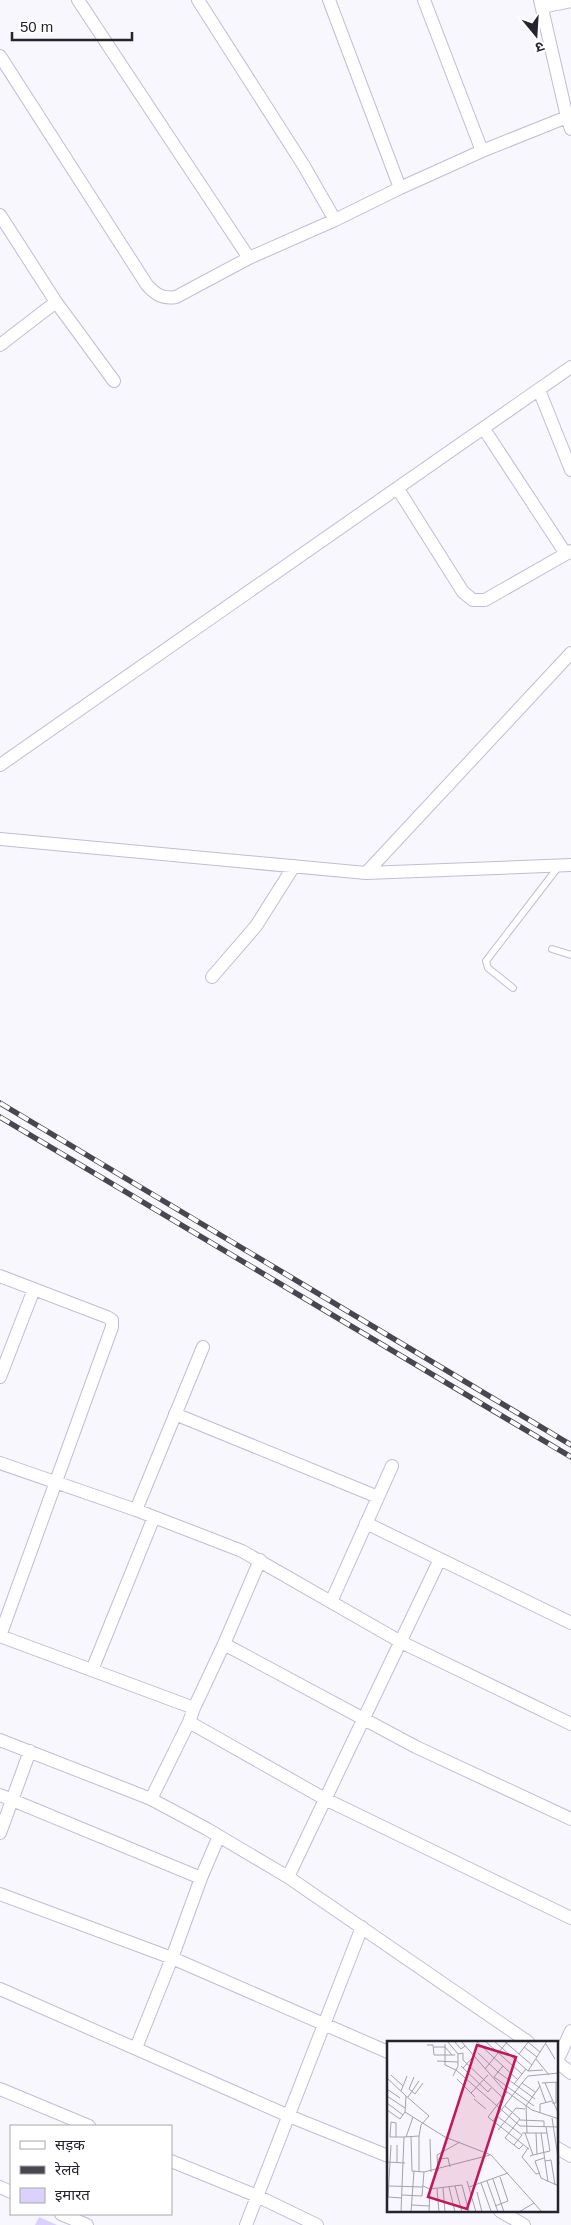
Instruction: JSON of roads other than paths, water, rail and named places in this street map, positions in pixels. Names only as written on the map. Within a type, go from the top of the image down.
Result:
[{"type":"street","points":[[78,0],[250,258]]},
{"type":"street","points":[[198,0],[304,166],[335,220]]},
{"type":"street","points":[[328,0],[400,188]]},
{"type":"street","points":[[424,0],[482,151]]},
{"type":"street","points":[[0,56],[147,286],[154,293],[168,298],[176,297],[250,258],[482,151],[569,123],[541,4],[571,1]]},
{"type":"street","points":[[0,215],[56,302],[114,381]]},
{"type":"street","points":[[0,345],[56,302]]},
{"type":"street","points":[[0,765],[571,367]]},
{"type":"street","points":[[539,390],[571,470]]},
{"type":"street","points":[[398,489],[463,592],[473,600],[485,600],[568,552],[484,429]]},
{"type":"street","points":[[366,873],[571,653]]},
{"type":"street","points":[[0,839],[366,873],[566,865]]},
{"type":"street","points":[[212,977],[256,926],[294,866]]},
{"type":"street","points":[[0,1276],[112,1320],[110,1333],[54,1482],[0,1636],[194,1708]]},
{"type":"street","points":[[1,1372],[34,1289]]},
{"type":"street","points":[[136,1510],[203,1347]]},
{"type":"street","points":[[176,1414],[378,1497]]},
{"type":"street","points":[[0,1462],[222,1542],[260,1560],[401,1642],[571,1724]]},
{"type":"street","points":[[331,1602],[392,1466]]},
{"type":"street","points":[[92,1670],[154,1517]]},
{"type":"street","points":[[366,1523],[571,1623]]},
{"type":"street","points":[[151,1799],[189,1722],[260,1560]]},
{"type":"street","points":[[288,1877],[440,1560]]},
{"type":"street","points":[[224,1644],[416,1747],[571,1819]]},
{"type":"street","points":[[189,1722],[325,1799],[571,1918]]},
{"type":"street","points":[[0,1740],[151,1799],[219,1836],[288,1877],[527,2041]]},
{"type":"street","points":[[0,1833],[6,1797],[30,1751]]},
{"type":"street","points":[[6,1797],[201,1878]]},
{"type":"street","points":[[136,2048],[219,1836]]},
{"type":"street","points":[[0,1894],[172,1958],[387,2052]]},
{"type":"street","points":[[246,2225],[362,1927]]},
{"type":"street","points":[[0,1989],[289,2116],[387,2156]]},
{"type":"street","points":[[558,2060],[571,2031]]},
{"type":"street","points":[[558,2063],[571,2073]]},
{"type":"street","points":[[0,2089],[87,2125]]},
{"type":"street","points":[[558,2149],[571,2156]]},
{"type":"street","points":[[172,2160],[257,2196],[317,2225]]},
{"type":"street","points":[[502,2212],[524,2225]]},
{"type":"street","points":[[63,2215],[87,2225]]},
{"type":"lane","points":[[513,988],[488,968],[486,961],[566,865]]},
{"type":"lane","points":[[552,949],[571,955]]},
{"type":"railway","points":[[0,1103],[571,1445]]},
{"type":"railway","points":[[0,1117],[571,1457]]}]
